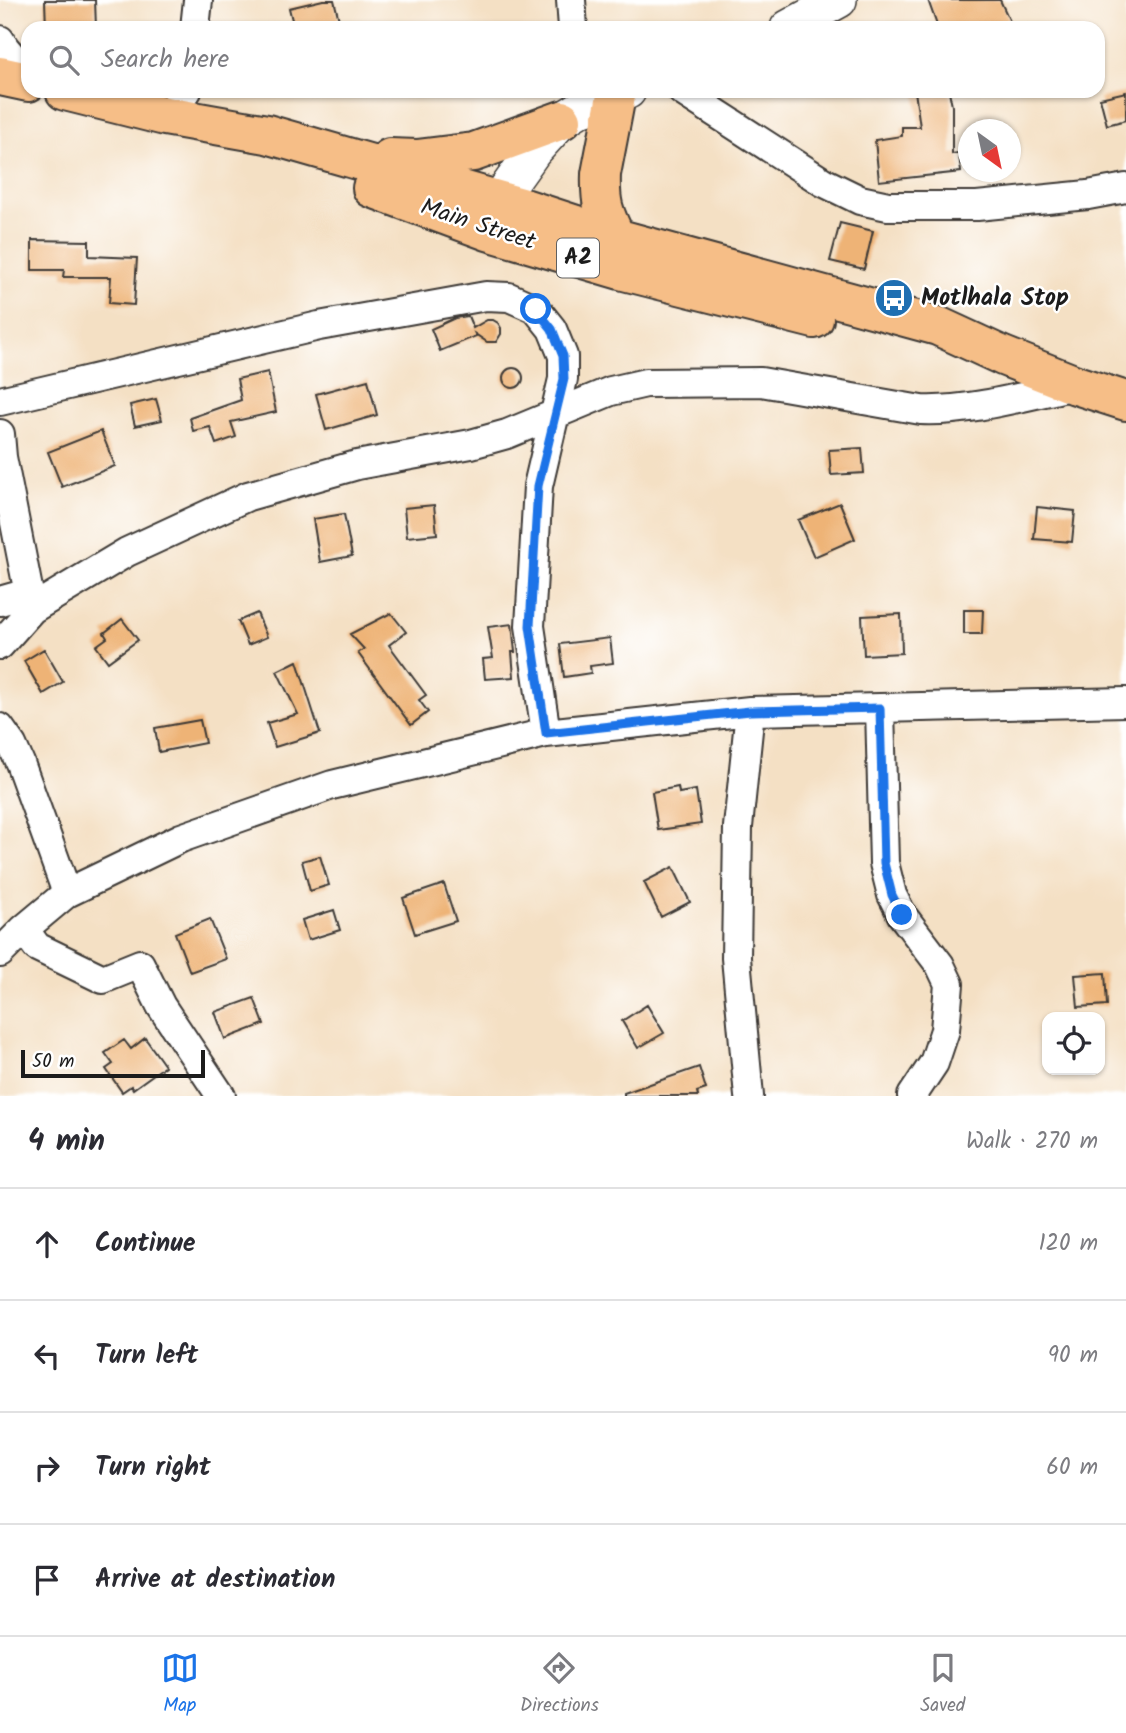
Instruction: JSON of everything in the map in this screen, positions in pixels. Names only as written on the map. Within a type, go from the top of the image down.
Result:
[{"type":"highway","points":[[7,53],[21,72]]},
{"type":"highway","name":"Main Street","points":[[125,98],[176,104],[342,156],[503,219],[624,271],[944,350],[1003,356]]},
{"type":"highway","points":[[616,238],[601,203],[601,174],[621,98]]},
{"type":"highway","name":"Main Street","points":[[176,104],[277,157],[503,219],[616,238],[938,326],[1003,356],[1076,385],[1126,401]]},
{"type":"highway","points":[[342,156],[417,159],[474,152],[573,107]]},
{"type":"street","points":[[196,21],[198,0]]},
{"type":"street","points":[[571,0],[572,21]]},
{"type":"street","points":[[801,21],[839,0]]},
{"type":"street","points":[[7,53],[21,68]]},
{"type":"street","points":[[503,219],[533,152],[573,107],[604,98]]},
{"type":"street","points":[[503,219],[563,146],[616,98]]},
{"type":"street","points":[[693,98],[823,182],[860,200],[888,206],[976,206],[1088,195],[1126,188]]},
{"type":"street","points":[[0,401],[319,326],[486,296],[509,297],[536,309],[552,329],[563,356],[564,379],[538,486],[530,626],[546,733]]},
{"type":"street","points":[[0,601],[30,601],[248,496],[357,465],[471,444],[507,434],[611,391],[646,383],[761,382],[921,410],[942,411],[1076,385]]},
{"type":"street","points":[[0,434],[30,601],[0,645]]},
{"type":"street","points":[[0,953],[67,893],[181,838],[332,785],[546,733],[750,711],[1126,702]]},
{"type":"street","points":[[880,708],[884,863],[892,895],[902,915],[940,965],[949,984],[945,1030],[934,1063],[912,1096]]},
{"type":"street","points":[[749,1096],[736,958],[738,827],[750,711]]},
{"type":"street","points":[[0,728],[20,763],[67,893]]},
{"type":"street","points":[[24,929],[37,947],[103,979],[140,964],[161,1006],[221,1096]]},
{"type":"building","points":[[45,0],[95,0],[96,21],[46,21]]},
{"type":"building","points":[[334,0],[339,21],[292,21],[289,8]]},
{"type":"building","points":[[928,0],[1000,0],[1010,21],[936,21]]},
{"type":"building","points":[[1126,92],[1126,120],[1107,125],[1100,98]]},
{"type":"building","points":[[916,98],[950,98],[952,154],[958,153],[958,172],[879,181],[875,140],[902,136],[902,127],[920,127]]},
{"type":"building","points":[[840,223],[873,231],[864,269],[830,261]]},
{"type":"building","points":[[32,240],[89,241],[89,256],[137,258],[134,305],[109,303],[111,277],[63,277],[64,270],[32,270]]},
{"type":"building","points":[[468,316],[473,328],[487,320],[498,323],[501,334],[496,342],[487,342],[475,334],[476,336],[440,351],[431,329],[455,318]]},
{"type":"building","points":[[509,368],[517,368],[523,378],[517,388],[509,388],[503,382],[503,374]]},
{"type":"building","points":[[268,372],[276,412],[231,422],[236,437],[216,444],[210,427],[193,431],[190,418],[241,400],[237,379]]},
{"type":"building","points":[[368,380],[377,415],[326,430],[316,394]]},
{"type":"building","points":[[156,399],[162,420],[135,426],[130,405]]},
{"type":"building","points":[[101,431],[115,466],[62,487],[48,452]]},
{"type":"building","points":[[862,448],[864,473],[831,475],[829,450]]},
{"type":"building","points":[[840,503],[855,539],[814,557],[798,520]]},
{"type":"building","points":[[434,505],[437,534],[407,537],[404,508]]},
{"type":"building","points":[[1037,507],[1075,511],[1072,542],[1034,539]]},
{"type":"building","points":[[344,514],[352,556],[320,562],[313,519]]},
{"type":"building","points":[[964,610],[983,610],[982,634],[964,634]]},
{"type":"building","points":[[257,613],[267,637],[248,645],[238,621]]},
{"type":"building","points":[[391,613],[406,632],[389,645],[426,695],[419,700],[428,712],[411,725],[358,653],[364,649],[350,634]]},
{"type":"building","points":[[901,614],[902,653],[864,655],[862,616]]},
{"type":"building","points":[[122,619],[138,640],[108,662],[96,646],[107,638],[104,633]]},
{"type":"building","points":[[512,624],[514,677],[485,679],[483,659],[493,658],[488,627]]},
{"type":"building","points":[[610,638],[613,663],[590,666],[591,673],[564,677],[560,644]]},
{"type":"building","points":[[44,649],[63,682],[43,694],[24,661]]},
{"type":"building","points":[[297,661],[320,733],[275,747],[267,723],[298,714],[277,671]]},
{"type":"building","points":[[200,720],[205,743],[159,752],[155,728]]},
{"type":"building","points":[[678,787],[679,793],[696,790],[701,824],[658,830],[652,792]]},
{"type":"building","points":[[320,856],[329,885],[310,891],[302,861]]},
{"type":"building","points":[[673,867],[690,902],[661,917],[644,882]]},
{"type":"building","points":[[444,884],[456,921],[415,934],[403,898]]},
{"type":"building","points":[[334,910],[340,930],[308,940],[302,920]]},
{"type":"building","points":[[210,919],[226,959],[190,972],[175,933]]},
{"type":"building","points":[[1105,973],[1107,1005],[1078,1007],[1075,975]]},
{"type":"building","points":[[254,998],[264,1024],[225,1039],[215,1012]]},
{"type":"building","points":[[647,1005],[664,1033],[638,1048],[622,1021]]},
{"type":"building","points":[[145,1038],[165,1066],[133,1089],[131,1086],[122,1092],[106,1069],[113,1064],[105,1053],[124,1040],[131,1049]]},
{"type":"building","points":[[699,1067],[706,1089],[697,1092],[698,1096],[624,1096],[624,1093]]},
{"type":"place","name":"Motlhala Stop","points":[[894,298]]},
{"type":"route","points":[[536,309],[552,329],[563,356],[564,379],[538,486],[530,626],[546,733],[750,711],[880,708],[884,863],[892,895],[902,915]]}]
